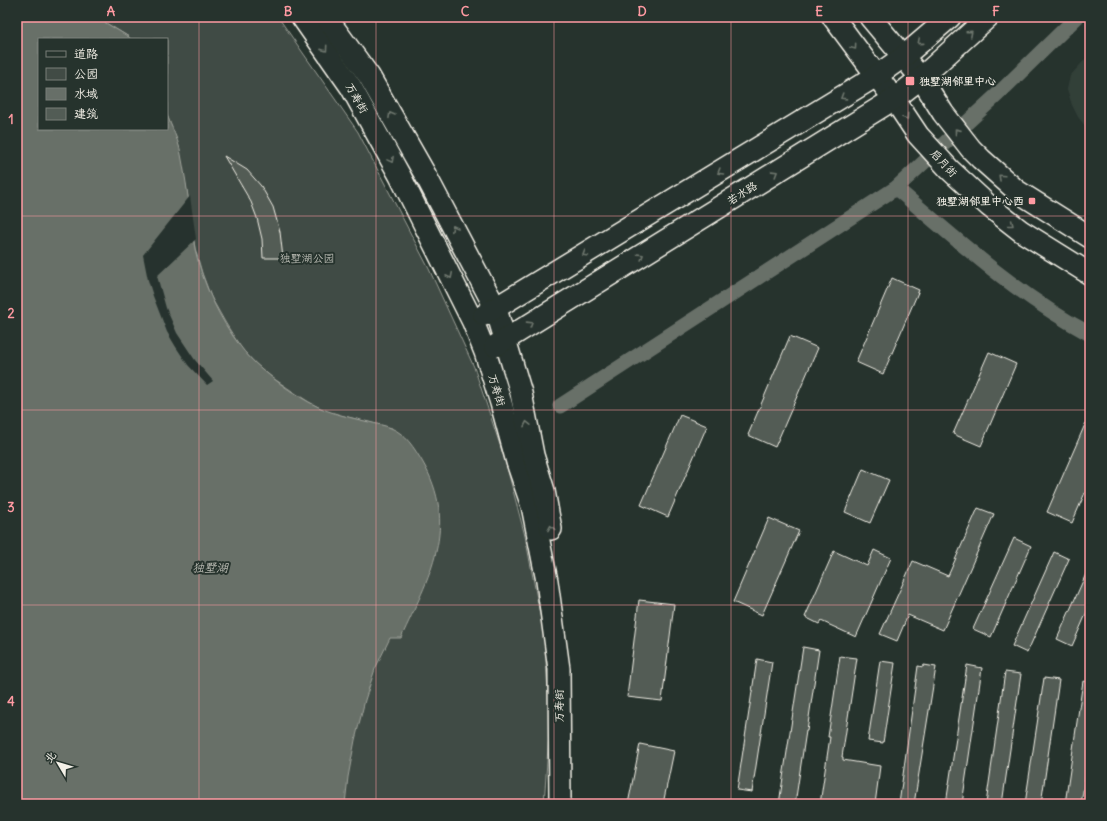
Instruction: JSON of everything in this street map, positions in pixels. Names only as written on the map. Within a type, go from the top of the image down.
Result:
[{"type":"street","name":"万寿街","points":[[302,17],[352,87],[400,176],[473,322],[485,352],[501,403],[525,458],[544,491],[559,576],[568,665],[572,804]]},
{"type":"street","name":"万寿街","points":[[326,17],[369,76],[426,176],[496,309],[506,339],[521,394],[525,458],[559,669],[560,804]]},
{"type":"street","name":"启月街","points":[[833,17],[918,135],[950,170],[993,209],[1021,231],[1090,274]]},
{"type":"street","points":[[870,17],[920,78],[943,113],[971,149],[1017,191],[1090,237]]},
{"type":"street","points":[[473,322],[876,76],[903,57],[950,17]]},
{"type":"street","name":"若水路","points":[[485,352],[894,100],[988,17]]},
{"type":"shaded area","points":[[1090,54],[1090,132],[1078,117],[1067,89],[1070,76]]},
{"type":"green space","name":"独墅湖公园","points":[[96,17],[278,17],[358,132],[429,269],[474,367],[505,460],[525,536],[544,635],[550,719],[544,804],[339,804],[392,428],[328,412],[309,402],[273,378],[256,364],[241,348],[211,297],[195,248],[179,147],[168,118],[168,38],[129,37]]},
{"type":"water","name":"独墅湖","points":[[17,17],[96,17],[130,38],[38,38],[38,130],[168,130],[168,117],[180,149],[194,245],[198,262],[213,301],[233,336],[248,356],[258,366],[282,385],[308,402],[336,413],[388,427],[401,434],[419,456],[433,485],[439,508],[439,529],[436,551],[430,572],[401,638],[390,638],[375,669],[365,700],[355,740],[348,777],[345,804],[17,804]]},
{"type":"pier","points":[[190,196],[196,239],[157,276],[166,308],[177,333],[195,360],[213,381],[207,385],[188,365],[167,332],[148,280],[143,255]]},
{"type":"building","points":[[224,156],[247,170],[261,186],[273,207],[280,232],[283,258],[263,258],[262,239],[251,202]]},
{"type":"building","points":[[892,278],[919,290],[883,374],[856,362]]},
{"type":"building","points":[[790,336],[818,348],[775,447],[748,435]]},
{"type":"building","points":[[989,352],[1016,364],[981,446],[953,434]]},
{"type":"building","points":[[1090,413],[1090,481],[1072,523],[1047,512]]},
{"type":"building","points":[[680,415],[707,426],[668,517],[641,505]]},
{"type":"building","points":[[863,469],[889,480],[870,523],[845,512]]},
{"type":"building","points":[[978,508],[994,514],[943,630],[908,615],[897,641],[880,634],[913,561],[948,576]]},
{"type":"building","points":[[769,518],[799,531],[762,615],[733,602]]},
{"type":"building","points":[[1014,538],[1031,546],[991,637],[973,629]]},
{"type":"building","points":[[874,550],[891,558],[856,637],[821,621],[819,624],[805,617],[834,551],[867,566]]},
{"type":"building","points":[[1054,552],[1069,559],[1027,653],[1012,646]]},
{"type":"building","points":[[1090,565],[1090,605],[1072,646],[1057,639]]},
{"type":"building","points":[[639,600],[674,604],[662,701],[627,697]]},
{"type":"building","points":[[803,647],[819,650],[807,731],[795,804],[779,804]]},
{"type":"building","points":[[840,656],[857,658],[842,757],[843,760],[880,766],[875,804],[820,804]]},
{"type":"building","points":[[757,659],[772,662],[752,792],[737,790]]},
{"type":"building","points":[[880,661],[895,663],[883,743],[868,741]]},
{"type":"building","points":[[924,665],[936,667],[914,804],[899,804],[918,666],[923,667]]},
{"type":"building","points":[[967,665],[982,668],[962,804],[946,804]]},
{"type":"building","points":[[1005,672],[1021,674],[1002,804],[986,804]]},
{"type":"building","points":[[1044,678],[1059,680],[1041,804],[1025,804]]},
{"type":"building","points":[[1083,681],[1090,682],[1090,747],[1081,804],[1065,804]]},
{"type":"building","points":[[640,744],[674,751],[663,804],[628,804]]},
{"type":"waterway","points":[[560,406],[896,188],[998,94],[1077,17]]},
{"type":"waterway","points":[[896,188],[965,247],[1013,285],[1063,319],[1090,334]]},
{"type":"place","name":"独墅湖邻里中心","points":[[910,81]]},
{"type":"place","name":"独墅湖邻里中心西","points":[[1032,201]]}]
